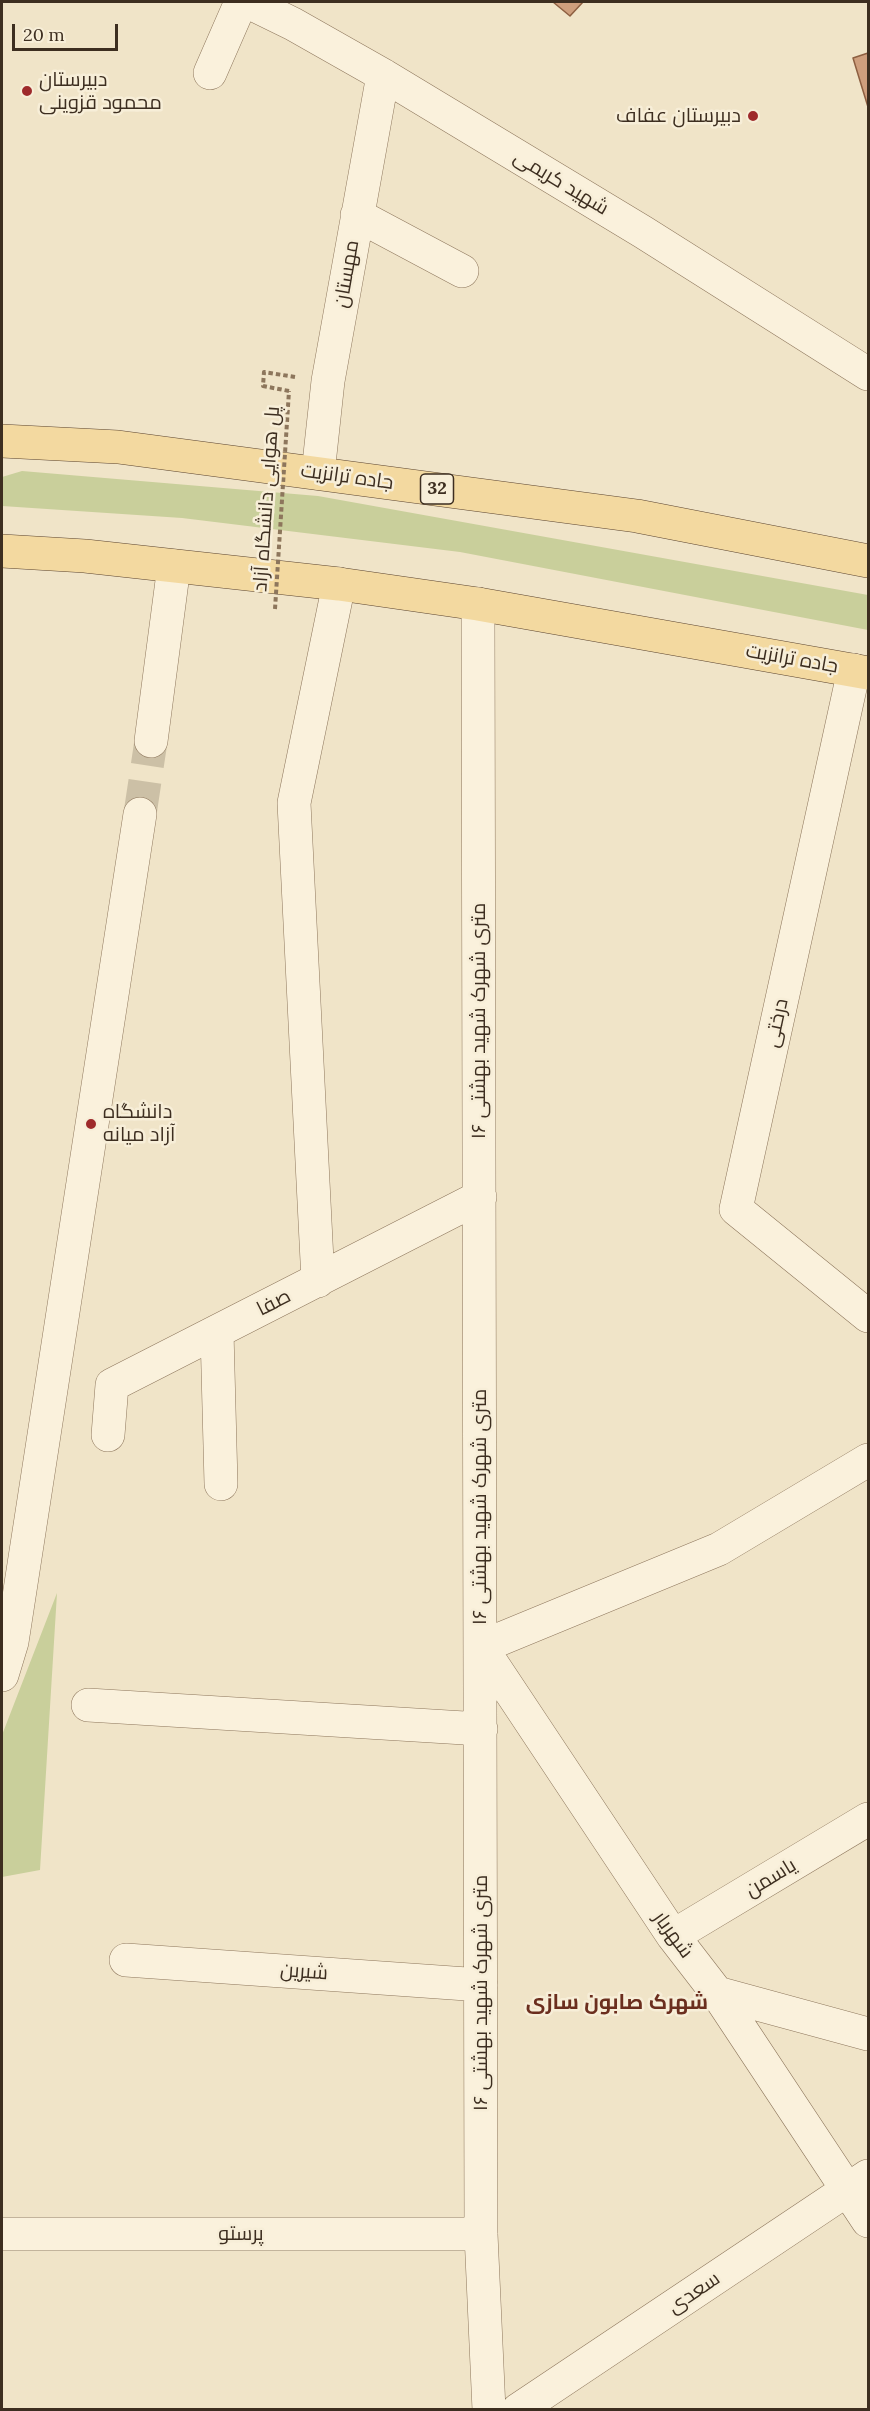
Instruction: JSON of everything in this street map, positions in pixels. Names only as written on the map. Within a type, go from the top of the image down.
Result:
[{"type":"main road","name":"جاده ترانزیت","points":[[2,441],[118,447],[637,516],[868,561]]},
{"type":"main road","name":"جاده ترانزیت","points":[[3,551],[86,556],[339,585],[478,604],[861,672]]},
{"type":"street","points":[[210,73],[241,2]]},
{"type":"street","name":"شهید کریمی","points":[[268,6],[293,24],[383,75],[643,232],[867,371]]},
{"type":"street","name":"مهستان","points":[[318,473],[328,381],[383,75]]},
{"type":"street","points":[[357,216],[462,271]]},
{"type":"street","points":[[151,741],[174,566]]},
{"type":"street","points":[[318,1281],[294,803],[339,585]]},
{"type":"street","name":"۱۶ متری شهرک شهيد بهشتی","points":[[478,604],[481,2234],[489,2409]]},
{"type":"street","name":"درختی","points":[[861,672],[736,1209],[868,1316]]},
{"type":"street","points":[[2,1675],[140,814]]},
{"type":"street","name":"صفا","points":[[108,1435],[112,1385],[480,1197]]},
{"type":"street","points":[[218,1332],[221,1484]]},
{"type":"street","points":[[481,1647],[718,1549],[868,1460]]},
{"type":"street","name":"شهریار","points":[[481,1647],[673,1936],[858,2183],[868,2221]]},
{"type":"street","points":[[88,1705],[481,1729]]},
{"type":"street","name":"یاسمن","points":[[673,1936],[868,1819]]},
{"type":"street","name":"شیرین","points":[[126,1960],[481,1984]]},
{"type":"street","points":[[717,1993],[868,2034]]},
{"type":"street","name":"سعدی","points":[[518,2409],[858,2183]]},
{"type":"street","name":"پرستو","points":[[2,2234],[481,2234]]},
{"type":"path","name":"پل هوایی دانشگاه آزاد","points":[[275,609],[289,391],[263,386],[264,372],[328,381]]},
{"type":"green space","points":[[22,471],[318,496],[868,595],[868,630],[460,552],[182,518],[2,506],[2,477]]},
{"type":"green space","points":[[57,1593],[40,1870],[2,1877],[2,1735]]},
{"type":"building","points":[[553,2],[583,2],[570,16]]},
{"type":"building","points":[[868,53],[868,107],[853,58]]},
{"type":"tunnel","points":[[140,814],[151,741]]},
{"type":"place","name":"دبیرستان محمود قزوینی","points":[[27,91]]},
{"type":"place","name":"دبیرستان عفاف","points":[[753,116]]},
{"type":"place","name":"دانشگاه آزاد میانه","points":[[91,1124]]},
{"type":"district","name":"شهرک صابون سازی","points":[[617,2003]]}]
